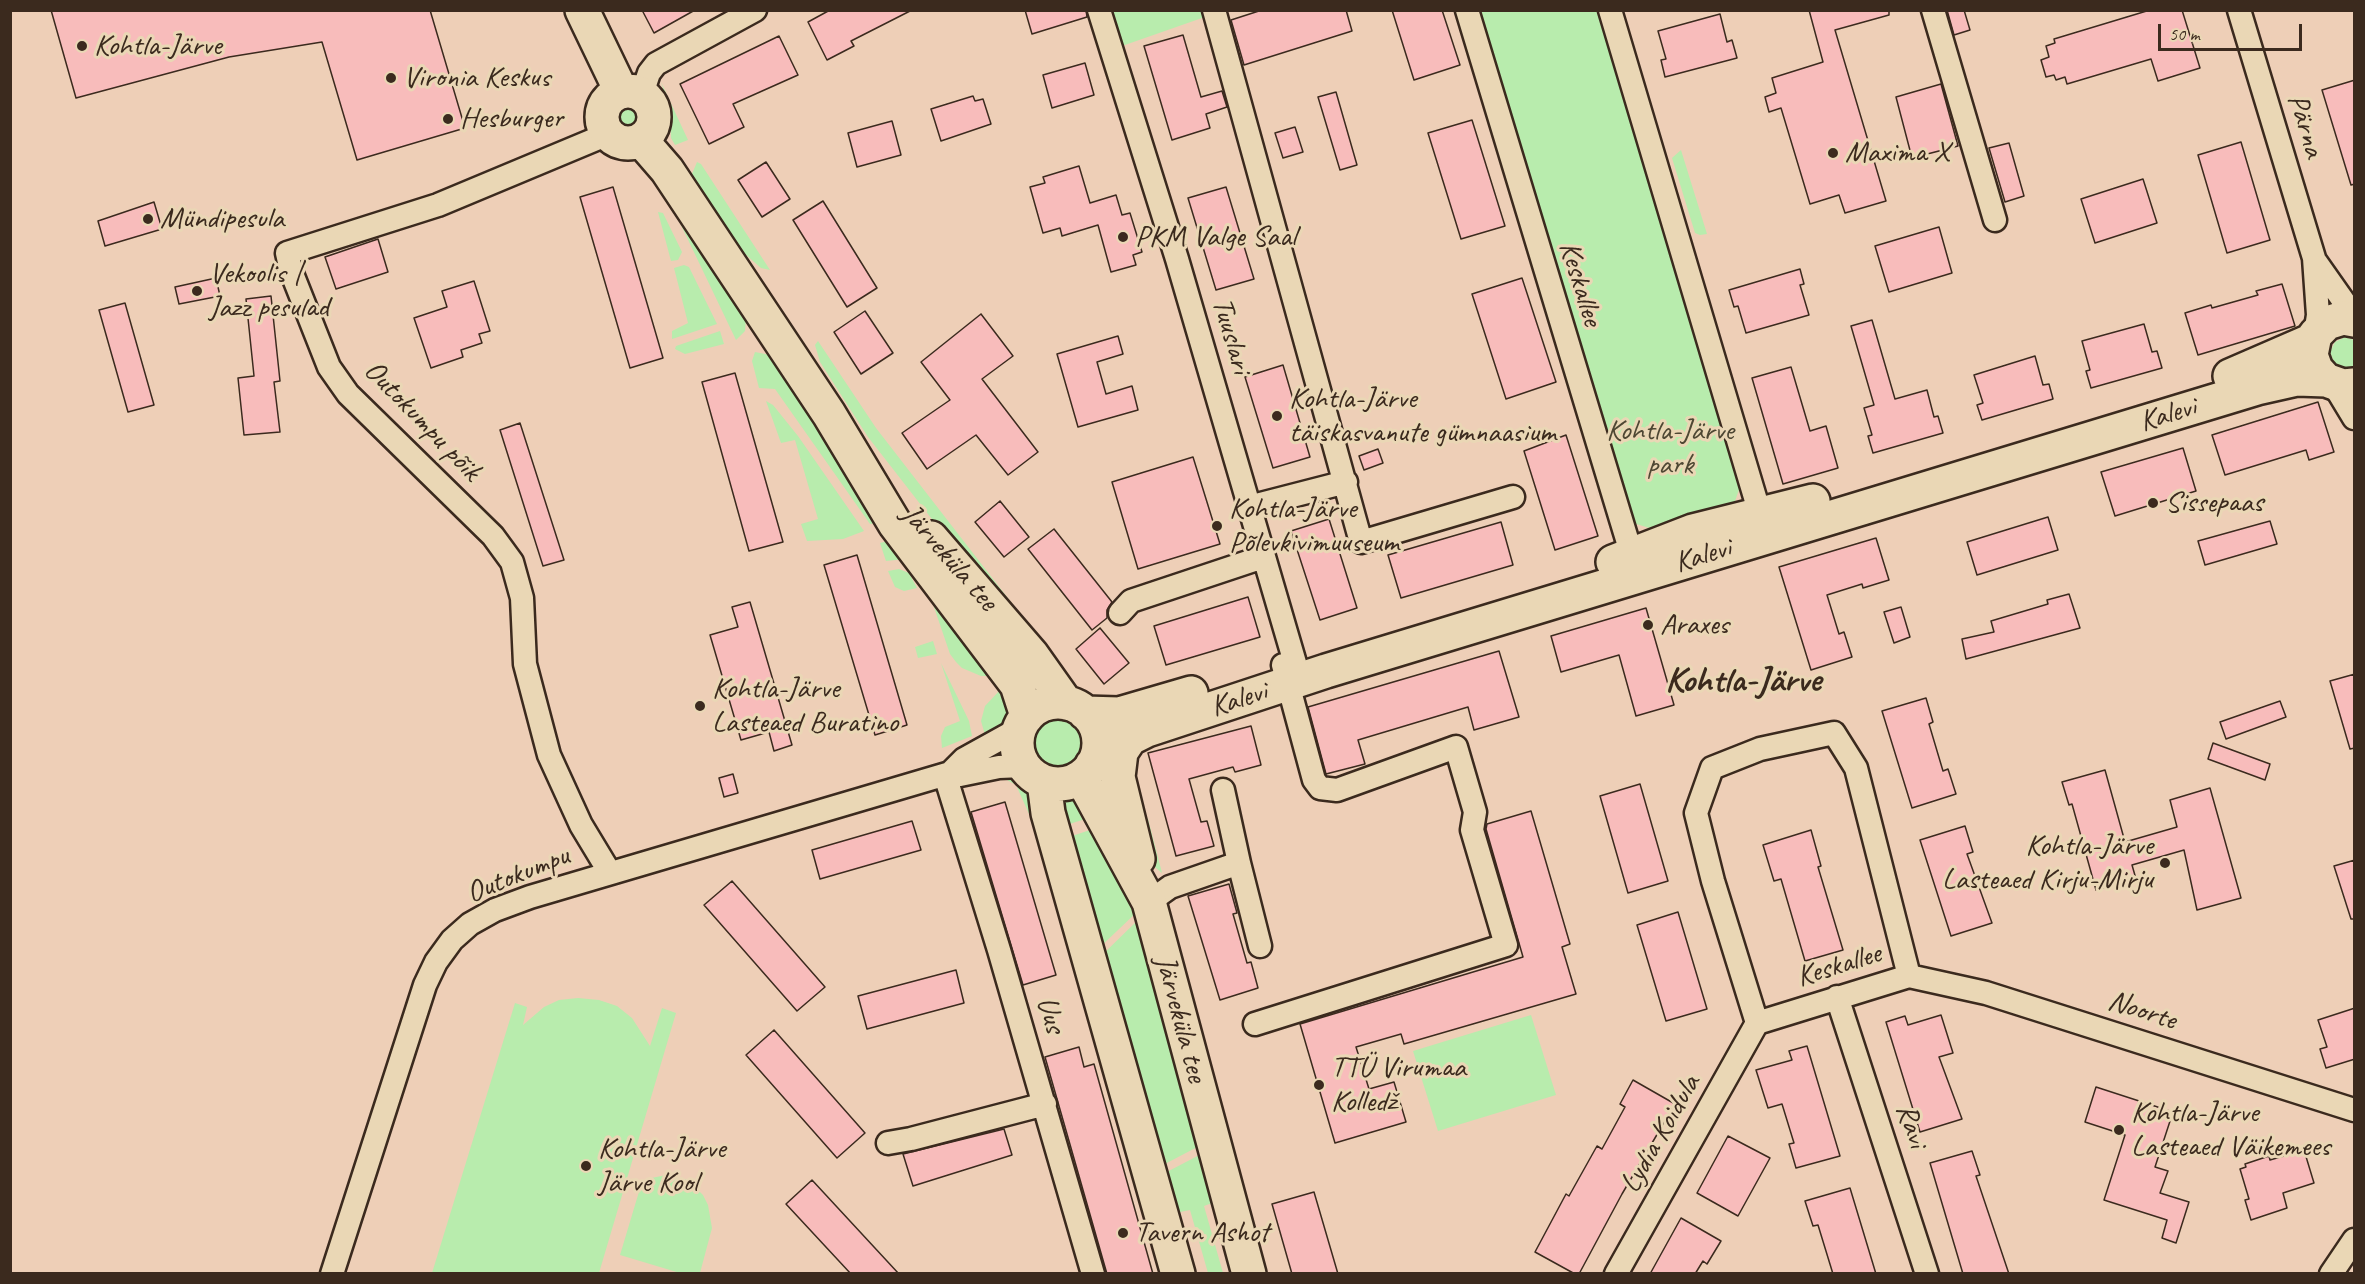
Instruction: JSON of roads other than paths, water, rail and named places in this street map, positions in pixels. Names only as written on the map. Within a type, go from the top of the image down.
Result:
[{"type":"main road","points":[[582,10],[632,93],[653,108],[655,117],[653,126],[641,140],[627,143],[608,134],[601,118],[603,109],[613,95],[632,93]]},
{"type":"main road","name":"Järveküla tee","points":[[641,140],[667,170],[829,414],[895,524],[1017,686],[1023,722]]},
{"type":"main road","name":"Kalevi","points":[[1635,565],[1693,531],[1929,470],[2182,393],[2253,368],[2314,338],[2327,323],[2355,318]]},
{"type":"main road","points":[[2314,338],[2313,362],[2338,383]]},
{"type":"main road","name":"Kalevi","points":[[1076,708],[1119,714],[1291,673],[1635,565],[1718,551],[2257,388],[2297,379],[2338,383]]},
{"type":"main road","name":"Järveküla tee","points":[[829,414],[909,513],[1076,708]]},
{"type":"main road","name":"Kalevi","points":[[1086,771],[1131,737],[1291,673]]},
{"type":"main road","points":[[1034,774],[1063,784],[1086,771],[1096,757],[1098,737],[1090,718],[1076,708],[1052,702],[1038,707],[1023,722],[1017,742],[1034,774],[1048,813],[1178,1274]]},
{"type":"main road","points":[[1131,737],[1121,752],[1118,777],[1149,902]]},
{"type":"main road","name":"Järveküla tee","points":[[1086,771],[1149,902],[1249,1274]]},
{"type":"street","points":[[632,93],[656,64],[755,10]]},
{"type":"street","name":"Tuuslari","points":[[1100,10],[1177,259],[1263,557],[1314,780],[1320,788],[1337,790],[1456,747],[1475,812],[1472,830],[1506,945],[1254,1024]]},
{"type":"street","points":[[1214,10],[1361,542],[1512,497]]},
{"type":"street","name":"Keskallee","points":[[1467,10],[1635,565]]},
{"type":"street","points":[[1610,10],[1760,514],[1755,526],[1746,537],[1718,551]]},
{"type":"street","points":[[1933,10],[1995,220]]},
{"type":"street","name":"Pärna","points":[[2239,10],[2314,258],[2318,315],[2314,338]]},
{"type":"street","name":"Outokumpu põik","points":[[608,134],[438,205],[287,253],[291,271],[329,367],[348,394],[493,536],[512,562],[522,598],[525,664],[549,755],[581,825],[610,873]]},
{"type":"street","name":"Pärna","points":[[2314,258],[2342,303],[2355,318]]},
{"type":"street","points":[[2338,383],[2355,418]]},
{"type":"street","points":[[1249,507],[1346,482]]},
{"type":"street","points":[[1120,613],[1131,601],[1263,557]]},
{"type":"street","name":"Outokumpu","points":[[947,774],[964,759],[1023,722]]},
{"type":"street","name":"Keskallee","points":[[1834,733],[1856,768],[1909,976],[1837,996],[1757,1023],[1713,881],[1696,813],[1712,768],[1760,749],[1834,733]]},
{"type":"street","name":"Outokumpu","points":[[332,1274],[425,985],[436,962],[452,940],[464,929],[495,910],[610,873],[947,774],[960,775],[999,767],[1034,774]]},
{"type":"street","name":"Uus","points":[[947,774],[1092,1274]]},
{"type":"street","points":[[1222,790],[1260,946]]},
{"type":"street","points":[[1149,902],[1170,887],[1239,863]]},
{"type":"street","name":"Noorte","points":[[1909,976],[1986,993],[2355,1110]]},
{"type":"street","name":"Ravi","points":[[1837,996],[1927,1274]]},
{"type":"street","name":"Lydia Koidula","points":[[1616,1274],[1757,1023]]},
{"type":"street","points":[[888,1143],[1044,1104]]},
{"type":"street","points":[[2331,1274],[2355,1240]]},
{"type":"place","name":"Kohtla-Järve","points":[[82,46]]},
{"type":"place","name":"Vironia Keskus","points":[[391,78]]},
{"type":"place","name":"Hesburger","points":[[448,119]]},
{"type":"place","name":"Maxima X","points":[[1833,153]]},
{"type":"place","name":"Mündipesula","points":[[148,219]]},
{"type":"place","name":"PKM Valge Saal","points":[[1123,237]]},
{"type":"place","name":"Vekoolis | Jazz pesulad","points":[[197,291]]},
{"type":"place","name":"Kohtla-Järve täiskasvanute gümnaasium","points":[[1277,416]]},
{"type":"place","name":"Sissepaas","points":[[2153,503]]},
{"type":"place","name":"Kohtla-Järve Põlevkivimuuseum","points":[[1217,526]]},
{"type":"place","name":"Araxes","points":[[1648,625]]},
{"type":"place","name":"Kohtla-Järve Lasteaed Buratino","points":[[700,706]]},
{"type":"place","name":"Kohtla-Järve Lasteaed Kirju-Mirju","points":[[2165,863]]},
{"type":"place","name":"TTÜ Virumaa Kolledž","points":[[1319,1085]]},
{"type":"place","name":"Kohtla-Järve Lasteaed Väikemees","points":[[2119,1130]]},
{"type":"place","name":"Kohtla-Järve Järve Kool","points":[[586,1166]]},
{"type":"place","name":"Tavern Ashot","points":[[1123,1233]]},
{"type":"district","name":"Kohtla-Järve","points":[[1743,682]]},
{"type":"park label","name":"Kohtla-Järve park","points":[[1670,448]]}]
